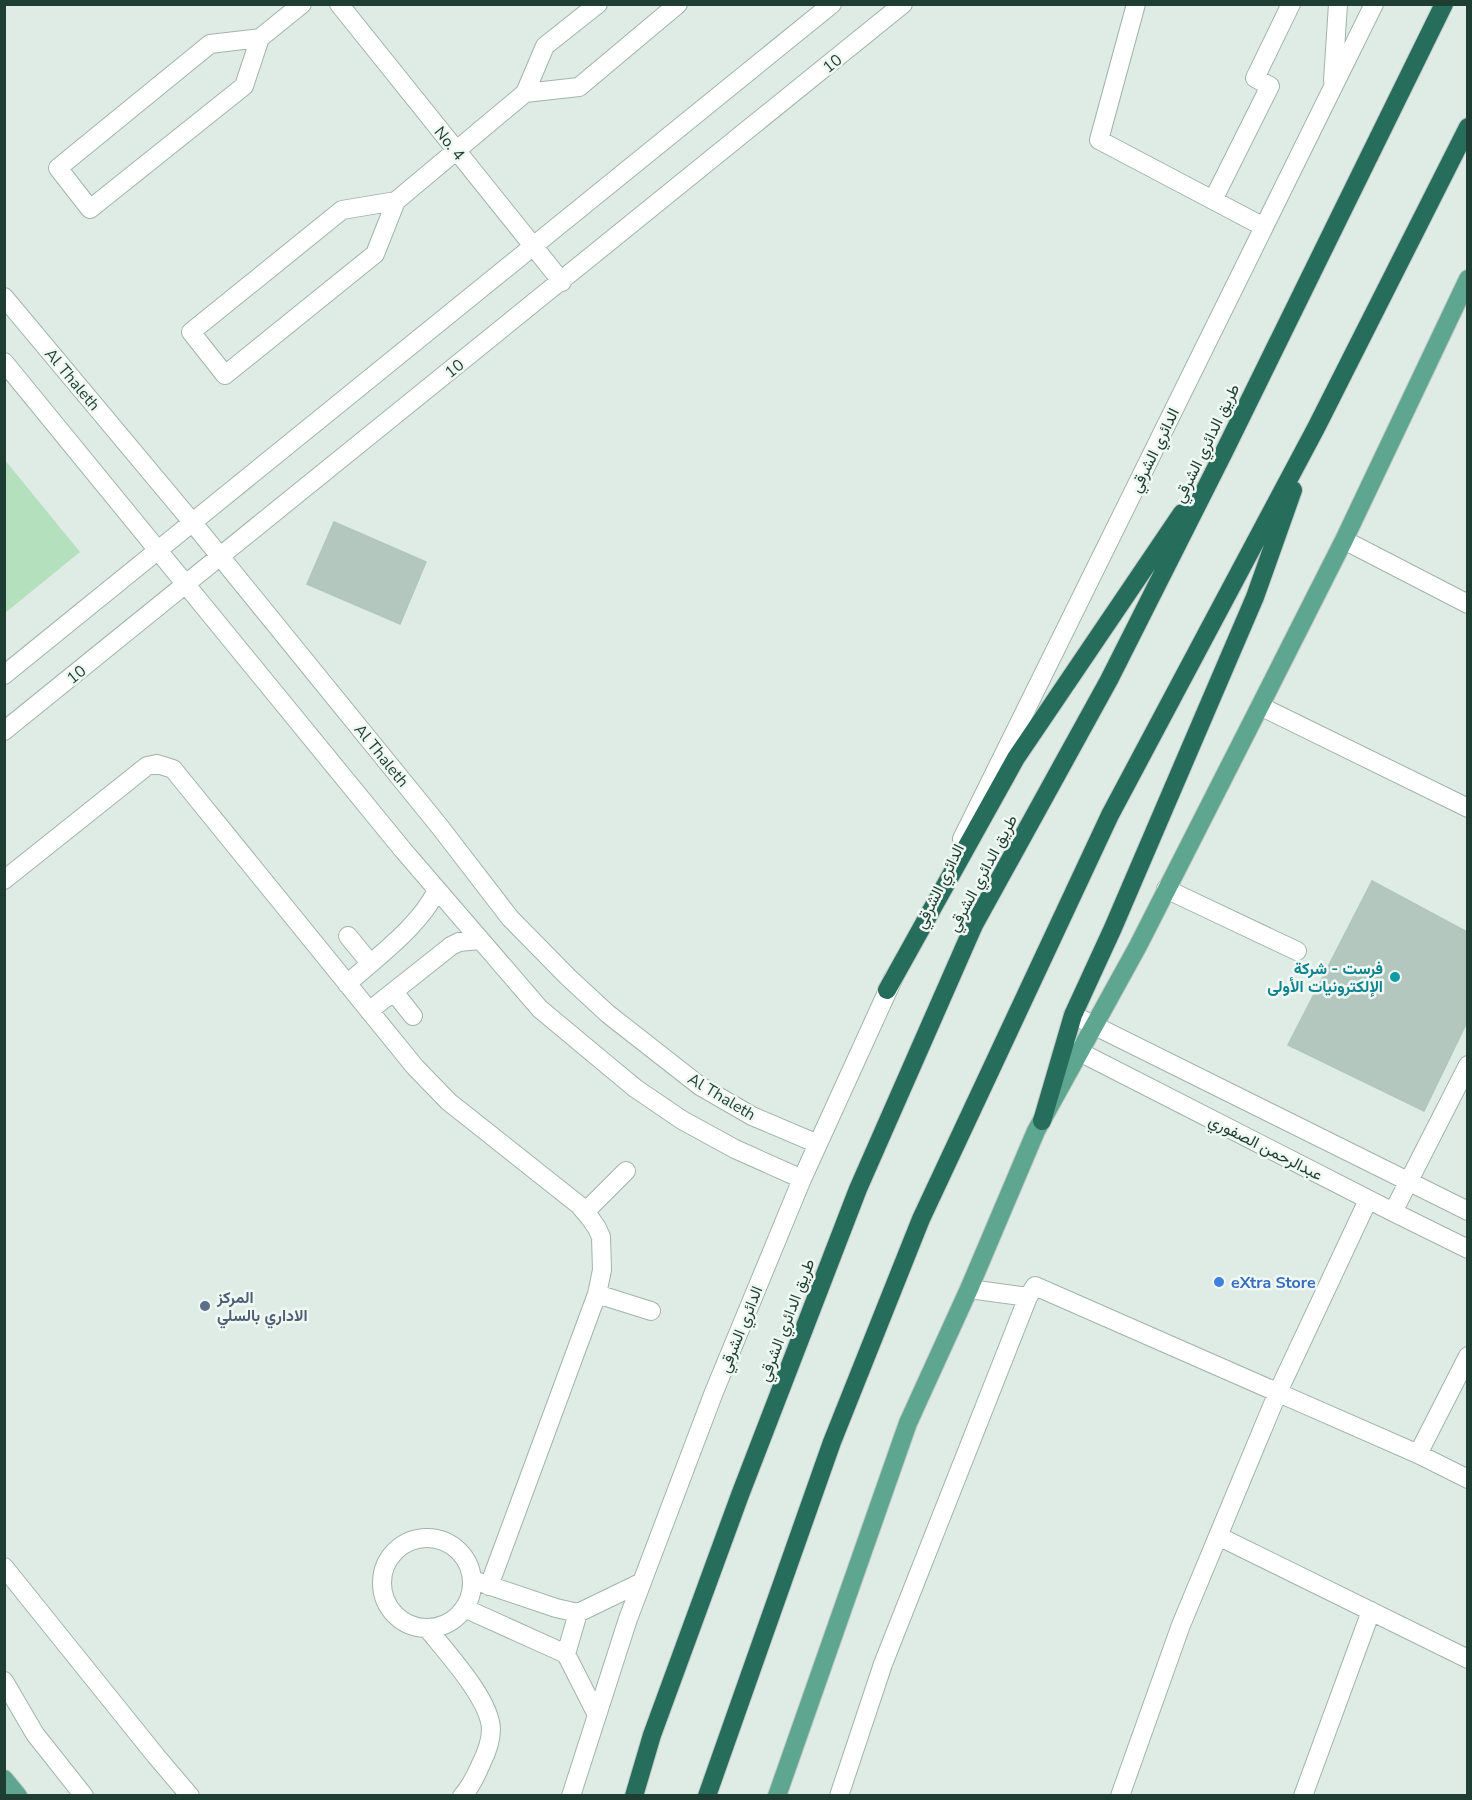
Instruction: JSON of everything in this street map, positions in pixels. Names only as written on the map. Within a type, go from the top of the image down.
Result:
[{"type":"highway","name":"طريق الدائري الشرقي","points":[[634,1796],[652,1735],[736,1506],[858,1189],[974,925],[1109,680],[1224,452],[1444,4]]},
{"type":"highway","points":[[706,1796],[832,1442],[921,1219],[1110,815],[1316,428],[1467,127]]},
{"type":"highway","points":[[1042,1121],[1072,1048],[1073,1015],[1113,928],[1255,597],[1316,428]]},
{"type":"highway","points":[[887,990],[1016,758],[1224,452]]},
{"type":"main road","points":[[1072,1048],[1094,1026],[1138,946],[1344,540],[1467,279]]},
{"type":"main road","points":[[777,1796],[908,1424],[1042,1121]]},
{"type":"main road","points":[[4,1779],[18,1796]]},
{"type":"street","points":[[260,38],[244,86],[90,209],[58,168],[210,44],[260,38],[302,4]]},
{"type":"street","name":"No. 4","points":[[339,4],[561,282]]},
{"type":"street","points":[[396,201],[342,210],[191,332],[225,375],[375,254],[396,201],[525,93],[545,46],[598,4]]},
{"type":"street","points":[[525,93],[579,87],[678,4]]},
{"type":"street","points":[[4,675],[832,4]]},
{"type":"street","name":"10","points":[[4,731],[903,4]]},
{"type":"street","points":[[1136,4],[1099,140],[1264,227]]},
{"type":"street","points":[[1213,200],[1269,86],[1255,78],[1291,4]]},
{"type":"street","points":[[1332,90],[1338,4]]},
{"type":"street","name":"الدائري الشرقي","points":[[571,1796],[628,1619],[714,1392],[802,1179],[887,990],[1374,4]]},
{"type":"street","name":"Al Thaleth","points":[[4,297],[221,557],[440,826],[510,918],[608,1014],[700,1086],[752,1116],[818,1144]]},
{"type":"street","points":[[4,362],[437,890],[540,1009],[635,1088],[682,1120],[735,1149],[802,1179]]},
{"type":"street","points":[[1344,540],[1467,604]]},
{"type":"street","points":[[1260,706],[1467,808]]},
{"type":"street","points":[[4,880],[147,766],[162,765],[172,769],[414,1067],[448,1102],[585,1212],[601,1237],[602,1270],[597,1294],[481,1583],[455,1619],[442,1626],[427,1628],[413,1626],[400,1619],[390,1608],[384,1595],[382,1580],[385,1565],[393,1553],[405,1544],[419,1539],[434,1538],[448,1543],[460,1552],[481,1583],[578,1613],[642,1582]]},
{"type":"street","points":[[1166,889],[1297,951]]},
{"type":"street","points":[[347,984],[414,923],[428,908],[437,890]]},
{"type":"street","points":[[348,936],[370,963]]},
{"type":"street","points":[[369,1011],[451,946],[459,942],[480,940]]},
{"type":"street","points":[[394,992],[413,1016]]},
{"type":"street","name":"عبدالرحمن الصفوري","points":[[1073,1015],[1467,1212]]},
{"type":"street","name":"عبدالرحمن الصفوري","points":[[1072,1048],[1467,1249]]},
{"type":"street","points":[[1393,1212],[1467,1065]]},
{"type":"street","points":[[585,1212],[626,1171]]},
{"type":"street","points":[[1120,1796],[1181,1625],[1218,1536],[1278,1392],[1368,1200]]},
{"type":"street","points":[[839,1796],[883,1664],[1028,1298],[1035,1286],[1418,1454],[1467,1479]]},
{"type":"street","points":[[969,1289],[1028,1298]]},
{"type":"street","points":[[597,1294],[651,1311]]},
{"type":"street","points":[[1418,1454],[1467,1356]]},
{"type":"street","points":[[1218,1536],[1467,1659]]},
{"type":"street","points":[[4,1567],[190,1796]]},
{"type":"street","points":[[465,1608],[566,1654],[597,1714]]},
{"type":"street","points":[[1303,1796],[1371,1611]]},
{"type":"street","points":[[566,1654],[578,1613]]},
{"type":"street","points":[[427,1628],[483,1701],[488,1712],[491,1728],[484,1758],[462,1796]]},
{"type":"street","points":[[4,1681],[35,1734]]},
{"type":"street","points":[[4,1696],[84,1796]]},
{"type":"green space","points":[[4,459],[80,552],[5,613],[4,613]]},
{"type":"building","points":[[334,522],[426,562],[400,624],[307,584]]},
{"type":"building","name":"فرست - شركة الإلكترونيات الأولى","points":[[1372,881],[1467,932],[1467,1022],[1424,1111],[1288,1045]]},
{"type":"place","name":"فرست - شركة الإلكترونيات الأولى","points":[[1395,977]]},
{"type":"place","name":"eXtra Store","points":[[1219,1282]]},
{"type":"place","name":"المركز الاداري بالسلي","points":[[205,1306]]}]
